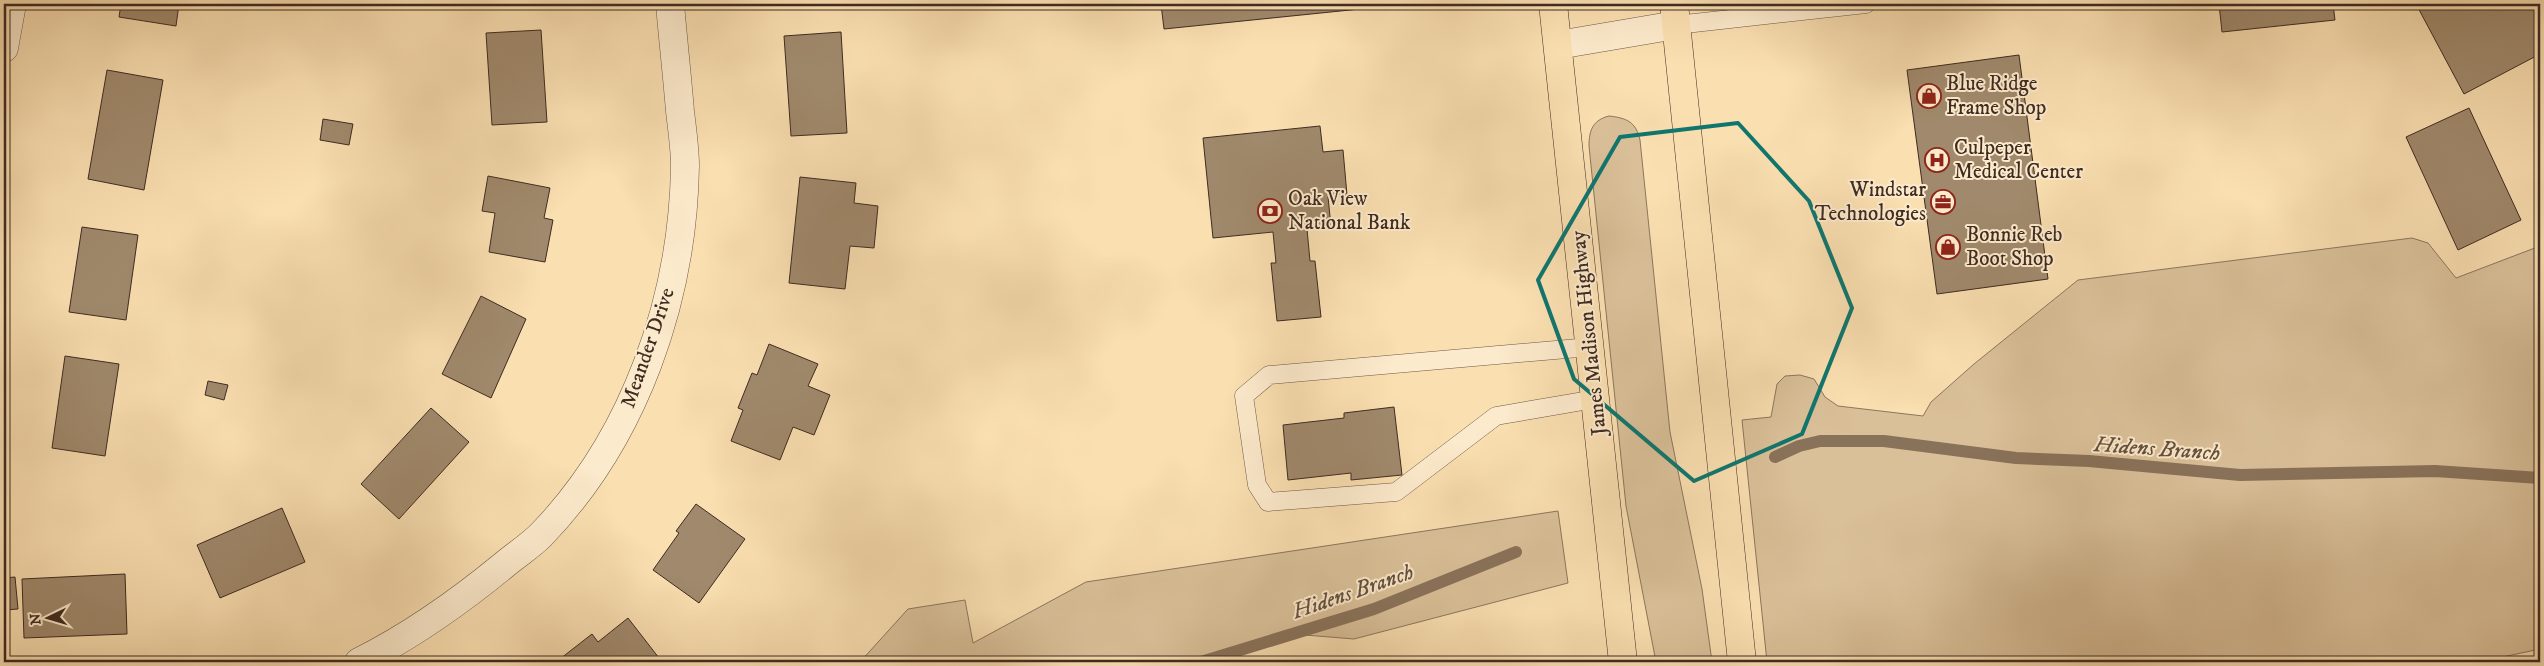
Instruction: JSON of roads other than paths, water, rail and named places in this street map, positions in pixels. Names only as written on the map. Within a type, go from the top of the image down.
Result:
[{"type":"main road","name":"James Madison Highway","points":[[1553,4],[1623,662]]},
{"type":"main road","points":[[1675,15],[1742,662]]},
{"type":"street","points":[[4,48],[12,4]]},
{"type":"street","name":"Meander Drive","points":[[359,662],[394,645],[469,594],[540,536],[571,501],[607,448],[638,390],[667,307],[680,237],[685,165],[670,4]]},
{"type":"street","points":[[1558,45],[1675,15]]},
{"type":"lane","points":[[1675,15],[1866,4]]},
{"type":"lane","points":[[1590,347],[1269,375],[1244,396],[1257,486],[1268,502],[1396,492],[1496,416],[1595,399]]},
{"type":"waterway","name":"Hidens Branch","points":[[1775,457],[1799,446],[1820,441],[1884,441],[2016,458],[2089,461],[2240,475],[2435,471],[2540,478]]},
{"type":"waterway","name":"Hidens Branch","points":[[1201,662],[1374,609],[1516,552]]},
{"type":"place","name":"Blue Ridge Frame Shop","points":[[1929,96]]},
{"type":"place","name":"Culpeper Medical Center","points":[[1937,160]]},
{"type":"place","name":"Windstar Technologies","points":[[1943,202]]},
{"type":"place","name":"Oak View National Bank","points":[[1270,211]]},
{"type":"place","name":"Bonnie Reb Boot Shop","points":[[1948,247]]}]
